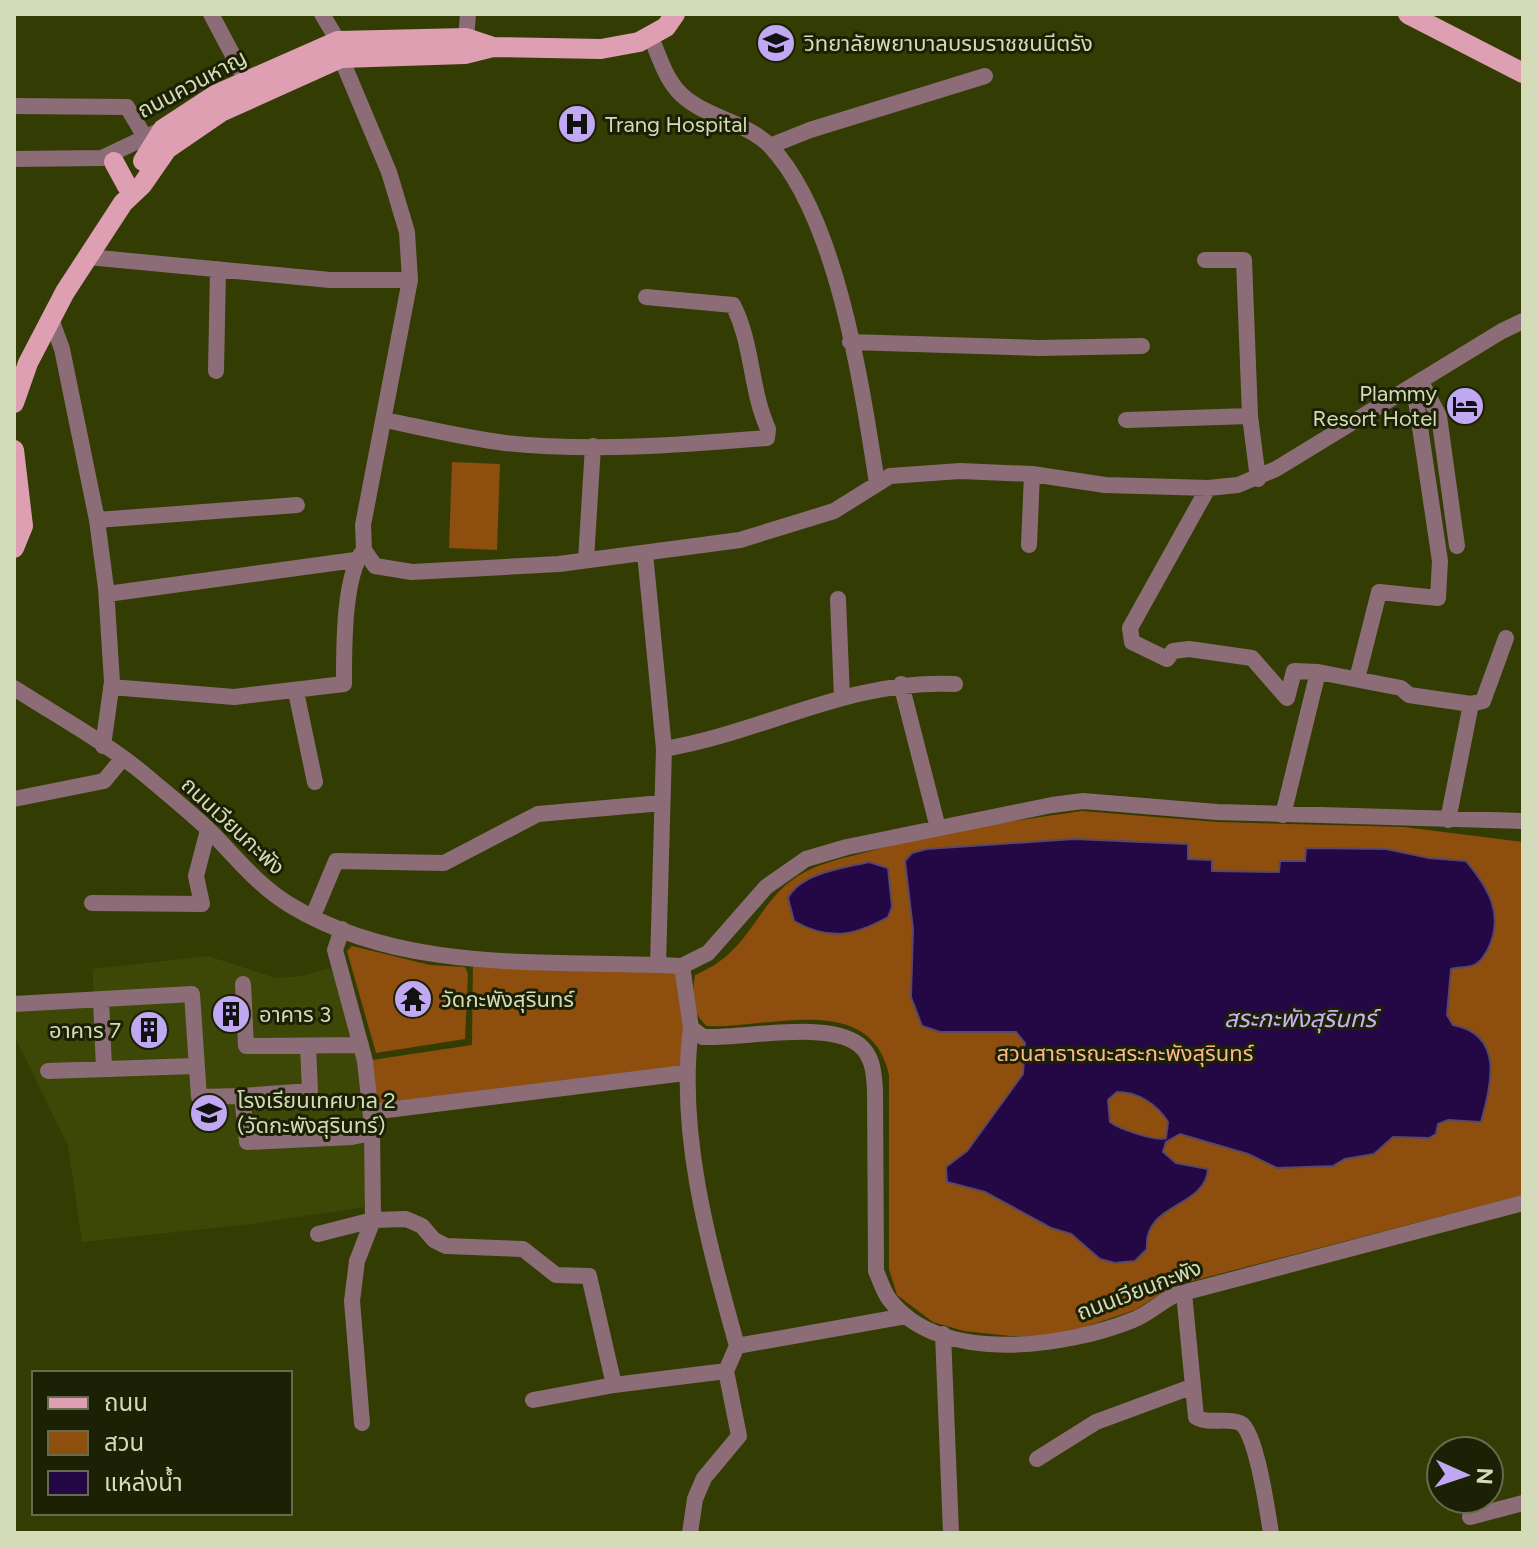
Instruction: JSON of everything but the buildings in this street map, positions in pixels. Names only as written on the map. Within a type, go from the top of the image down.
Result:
[{"type":"main road","name":"ถนนควนหาญ","points":[[155,143],[340,49],[465,54],[493,47],[601,49],[639,42],[666,27],[675,14]]},
{"type":"main road","points":[[1408,14],[1523,73]]},
{"type":"main road","name":"ถนนควนหาญ","points":[[155,143],[215,95],[246,80],[340,49],[466,38],[493,47]]},
{"type":"main road","points":[[14,403],[21,366],[125,195],[142,185],[155,143]]},
{"type":"main road","points":[[108,160],[125,195]]},
{"type":"main road","points":[[14,450],[23,526],[14,548]]},
{"type":"street","points":[[211,14],[246,80]]},
{"type":"street","points":[[111,687],[234,697],[344,684],[346,621],[410,280],[407,232],[389,172],[340,49],[322,14]]},
{"type":"street","points":[[466,38],[468,14]]},
{"type":"street","points":[[650,35],[679,92],[770,146],[800,191],[819,235],[850,342],[877,483]]},
{"type":"street","points":[[770,146],[810,130],[985,76]]},
{"type":"street","points":[[14,106],[127,107],[155,143]]},
{"type":"street","name":"ถนนควนหาญ","points":[[14,159],[108,160],[155,143]]},
{"type":"street","points":[[88,257],[330,280],[410,280]]},
{"type":"street","points":[[1205,260],[1244,260],[1250,416],[1258,479]]},
{"type":"street","points":[[216,371],[218,269]]},
{"type":"street","points":[[385,420],[504,443],[663,447],[767,438],[768,429],[751,373],[745,328],[733,305],[646,297]]},
{"type":"street","points":[[51,319],[62,349],[97,520],[107,594],[111,687],[103,746]]},
{"type":"street","points":[[107,594],[359,555],[375,566],[412,572],[586,560],[740,540],[794,526],[834,511],[890,476],[960,471],[1032,474],[1105,485],[1208,488],[1258,479],[1523,321]]},
{"type":"street","points":[[850,342],[1039,348],[1142,346]]},
{"type":"street","points":[[1417,384],[1439,416],[1457,546]]},
{"type":"street","points":[[1357,679],[1379,592],[1438,598],[1440,561],[1417,384]]},
{"type":"street","points":[[1126,420],[1250,416]]},
{"type":"street","points":[[586,560],[593,446]]},
{"type":"street","points":[[1029,545],[1032,474]]},
{"type":"street","points":[[1208,488],[1130,628],[1132,642],[1167,659],[1173,651],[1189,649],[1252,658],[1287,698],[1294,671],[1357,679],[1401,688],[1409,695],[1471,704],[1483,701],[1506,638]]},
{"type":"street","points":[[97,520],[297,505]]},
{"type":"street","points":[[645,553],[664,749],[658,965]]},
{"type":"street","points":[[838,599],[842,698]]},
{"type":"street","points":[[1283,815],[1318,672]]},
{"type":"street","points":[[664,749],[708,741],[760,720],[901,684],[955,684]]},
{"type":"street","points":[[901,684],[938,828]]},
{"type":"street","name":"ถนนเวียนกะพัง","points":[[14,688],[123,758],[208,830],[262,886],[342,929],[404,948],[473,958],[682,966]]},
{"type":"street","points":[[296,692],[315,782]]},
{"type":"street","points":[[1448,820],[1471,704]]},
{"type":"street","points":[[14,799],[104,781],[123,758]]},
{"type":"street","points":[[690,1533],[695,1499],[704,1478],[739,1436],[726,1371],[737,1346],[709,1245],[685,1073],[691,1028],[682,966],[708,953],[766,887],[806,859],[938,828],[1083,801],[1283,815],[1523,821]]},
{"type":"street","points":[[313,916],[336,861],[444,863],[538,814],[662,803]]},
{"type":"street","points":[[92,903],[202,904],[196,876],[208,830]]},
{"type":"street","points":[[342,929],[335,950],[361,1045],[372,1133],[373,1220],[357,1261],[352,1301],[362,1423]]},
{"type":"street","points":[[243,984],[246,1046],[361,1045]]},
{"type":"street","points":[[14,1004],[192,994],[199,1097],[310,1091],[308,1046]]},
{"type":"street","points":[[101,999],[104,1068]]},
{"type":"street","name":"ถนนเวียนกะพัง","points":[[691,1028],[703,1037],[839,1034],[860,1045],[872,1064],[875,1090],[876,1271],[888,1298],[906,1316],[963,1340],[1047,1345],[1137,1319],[1163,1301],[1184,1293],[1523,1203]]},
{"type":"street","points":[[48,1071],[195,1066]]},
{"type":"street","points":[[371,1112],[685,1073]]},
{"type":"street","points":[[242,1096],[247,1142],[352,1137],[372,1133]]},
{"type":"street","points":[[318,1234],[373,1220],[406,1219],[422,1226],[434,1240],[456,1249],[523,1249],[556,1275],[589,1276],[614,1385]]},
{"type":"street","points":[[1184,1293],[1196,1417],[1240,1422],[1247,1430],[1260,1469],[1271,1533]]},
{"type":"street","points":[[737,1346],[906,1316]]},
{"type":"street","points":[[943,1334],[951,1533]]},
{"type":"street","points":[[533,1400],[614,1385],[726,1371]]},
{"type":"street","points":[[1037,1459],[1096,1422],[1191,1387]]},
{"type":"street","points":[[1470,1517],[1523,1503]]},
{"type":"shaded area","name":"โรงเรียนเทศบาล 2 (วัดกะพังสุรินทร์)","points":[[208,956],[276,978],[301,976],[334,967],[362,1062],[367,1173],[364,1207],[252,1224],[82,1242],[68,1146],[14,1035],[14,998],[93,992],[93,969]]},
{"type":"green space","points":[[452,462],[500,464],[497,550],[449,548]]},
{"type":"green space","name":"สวนสาธารณะสระกะพังสุรินทร์","points":[[1082,811],[1217,822],[1404,827],[1523,842],[1523,1195],[1173,1286],[1135,1310],[1082,1328],[1046,1336],[964,1331],[933,1322],[897,1295],[889,1269],[889,1075],[879,1049],[862,1032],[840,1023],[787,1020],[707,1026],[695,1009],[695,975],[730,953],[772,899],[798,876],[814,868],[920,839]]},
{"type":"green space","points":[[352,946],[430,965],[465,967],[468,974],[465,1039],[376,1053],[347,951]]},
{"type":"green space","points":[[473,958],[682,966],[685,1073],[371,1112],[365,1061],[472,1045]]},
{"type":"water","name":"สระกะพังสุรินทร์","points":[[1074,839],[1188,844],[1188,859],[1212,860],[1212,871],[1279,872],[1280,861],[1305,861],[1306,848],[1386,849],[1429,858],[1466,861],[1492,902],[1495,925],[1488,949],[1480,961],[1471,966],[1451,969],[1447,1015],[1453,1025],[1481,1039],[1487,1050],[1490,1078],[1481,1122],[1448,1120],[1438,1124],[1436,1134],[1429,1138],[1393,1137],[1374,1154],[1345,1159],[1333,1166],[1277,1168],[1248,1154],[1180,1134],[1166,1142],[1163,1152],[1176,1163],[1208,1169],[1204,1182],[1197,1192],[1154,1222],[1148,1234],[1147,1249],[1135,1261],[1115,1263],[1100,1259],[1071,1234],[1051,1228],[985,1192],[947,1182],[946,1167],[967,1151],[1023,1074],[1025,1043],[1016,1032],[940,1032],[922,1026],[911,997],[913,929],[905,861],[912,853],[927,849]],"holes":[[[1117,1092],[1146,1100],[1158,1110],[1168,1122],[1166,1138],[1138,1134],[1110,1122],[1108,1100]]]},
{"type":"water","points":[[869,862],[888,868],[892,907],[888,917],[841,934],[819,931],[794,921],[788,898],[802,883],[824,873]]},
{"type":"place","name":"วิทยาลัยพยาบาลบรมราชชนนีตรัง","points":[[776,43]]},
{"type":"place","name":"Trang Hospital","points":[[577,124]]},
{"type":"place","name":"Plammy Resort Hotel","points":[[1465,406]]},
{"type":"place","name":"วัดกะพังสุรินทร์","points":[[413,999]]},
{"type":"place","name":"อาคาร 3","points":[[231,1014]]},
{"type":"place","name":"อาคาร 7","points":[[149,1030]]},
{"type":"place","name":"โรงเรียนเทศบาล 2 (วัดกะพังสุรินทร์)","points":[[209,1113]]}]
